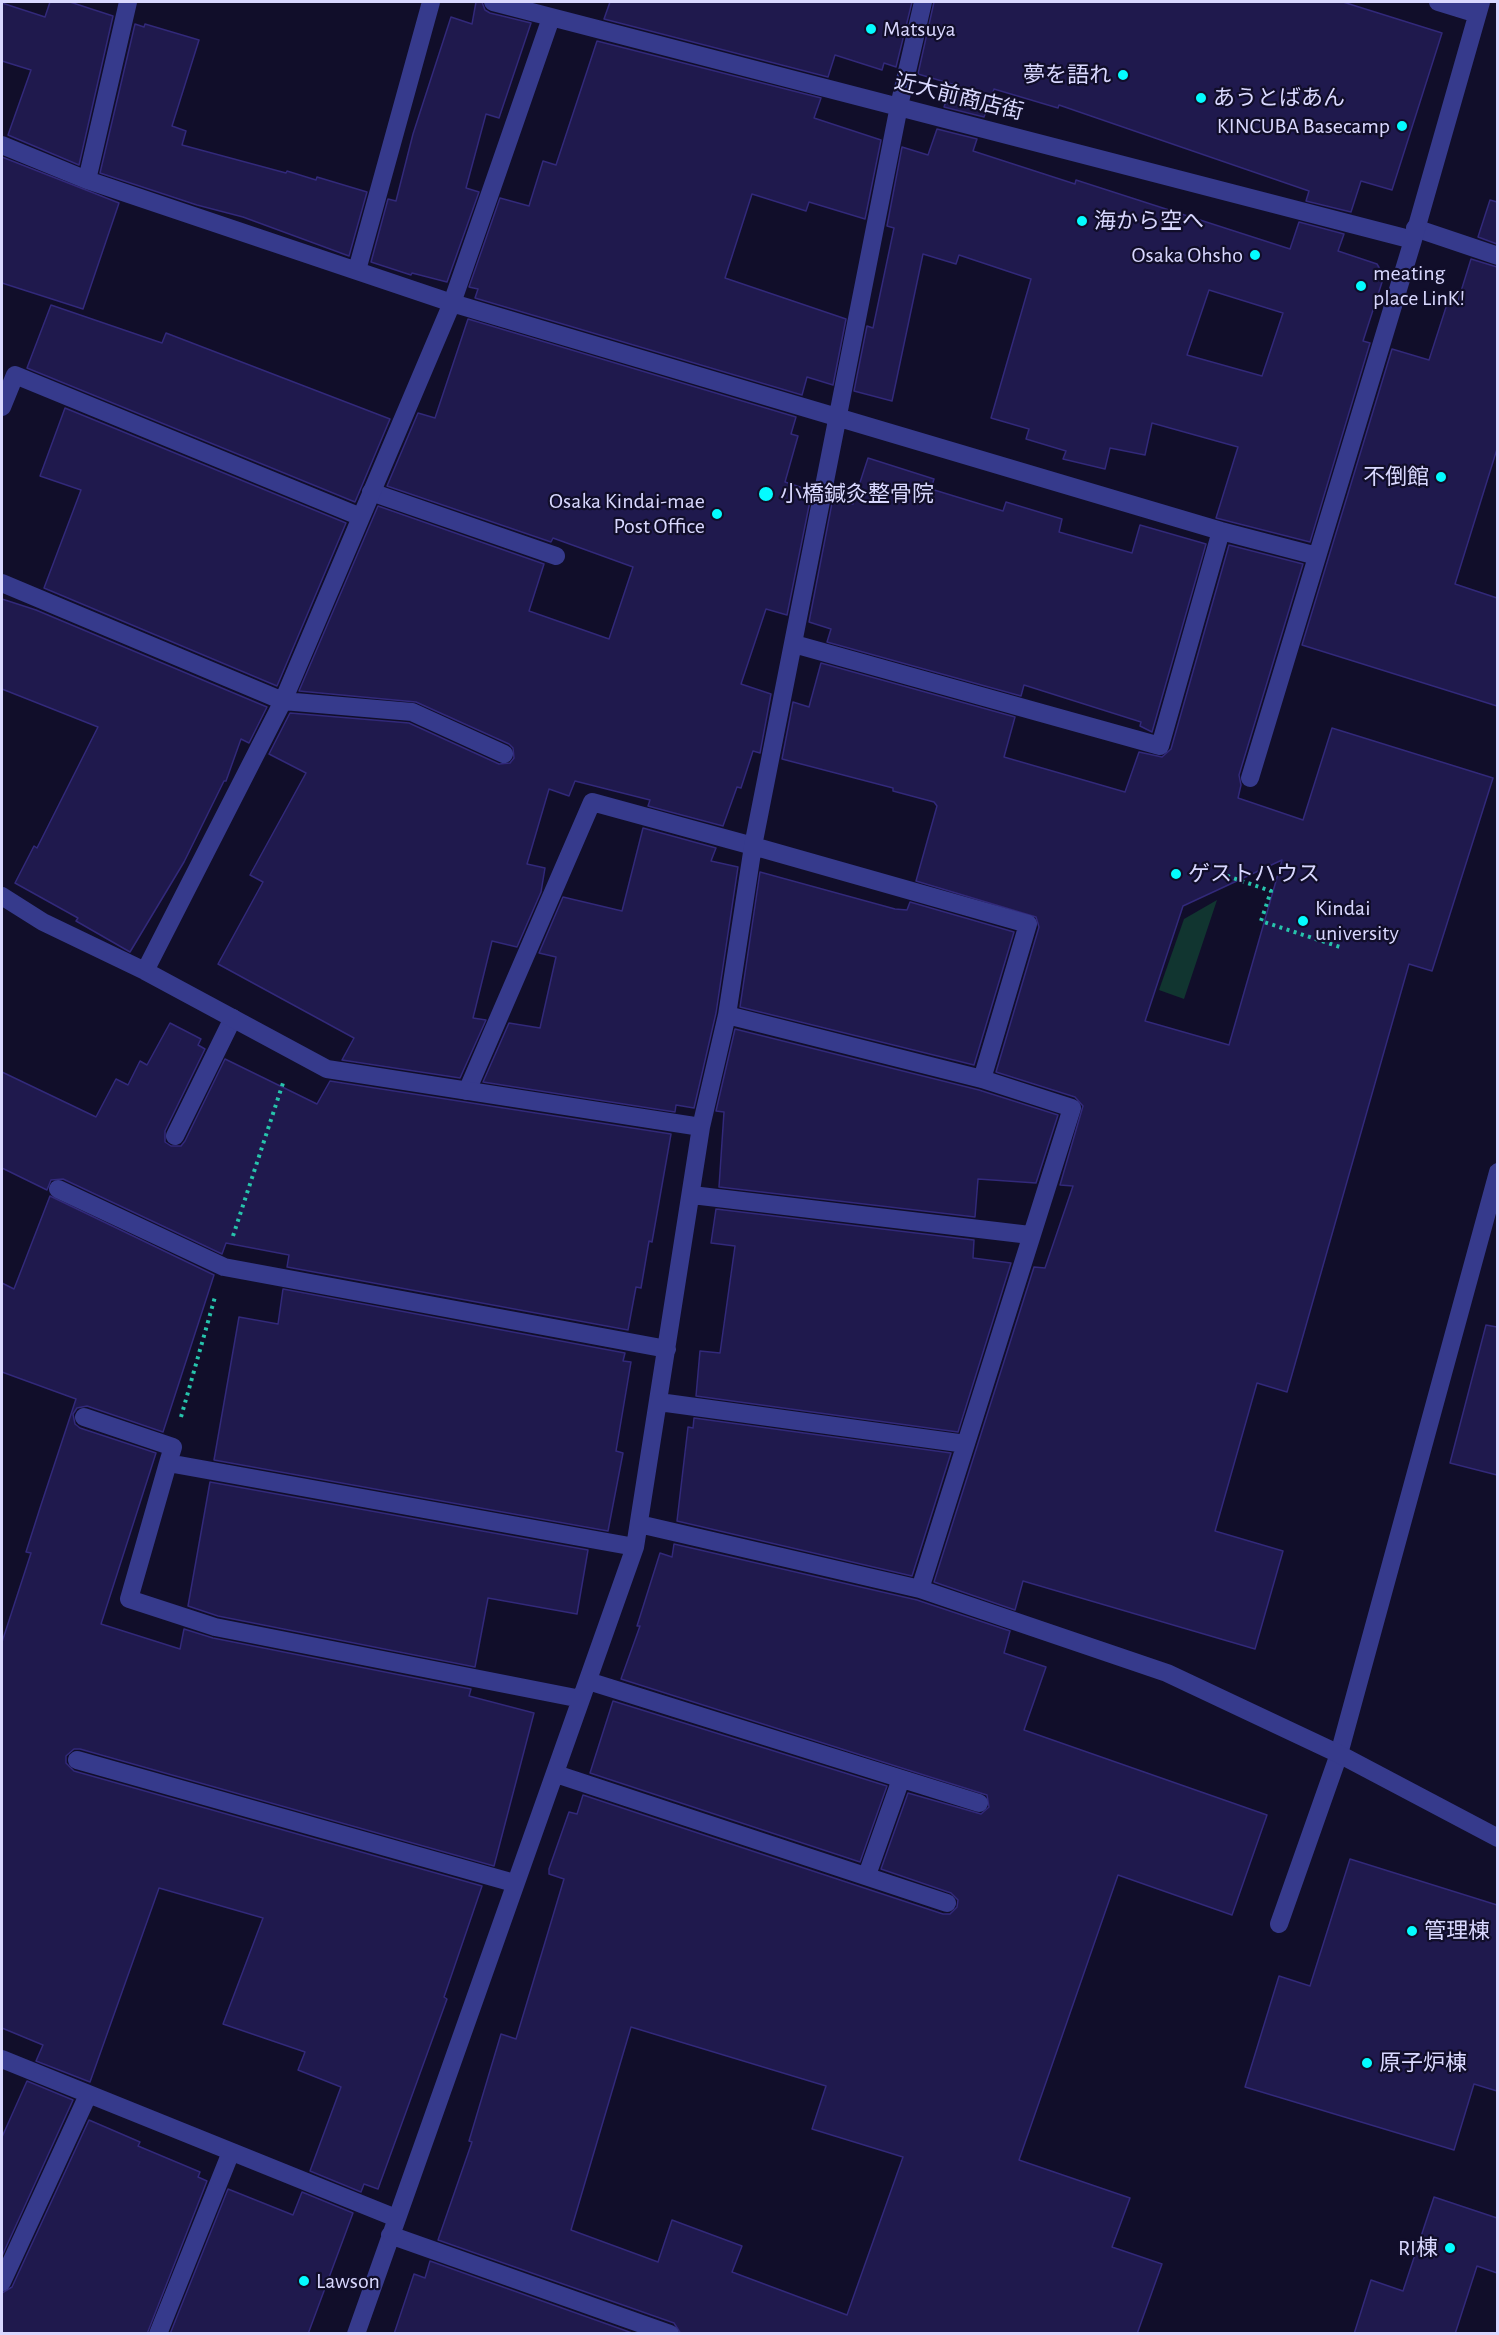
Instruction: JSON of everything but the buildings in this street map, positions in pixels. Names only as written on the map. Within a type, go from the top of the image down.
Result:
[{"type":"street","points":[[87,180],[128,2]]},
{"type":"street","points":[[357,270],[431,2]]},
{"type":"street","name":"近大前商店街","points":[[493,2],[1497,256]]},
{"type":"street","points":[[356,2334],[635,1547],[701,1127],[727,1015],[753,846],[899,106],[923,2]]},
{"type":"street","points":[[1250,778],[1414,234],[1479,8],[1438,2]]},
{"type":"street","points":[[145,971],[283,701],[452,303],[551,18]]},
{"type":"street","points":[[2,145],[87,180],[452,303],[1221,531],[1317,556]]},
{"type":"street","points":[[2,407],[15,375],[361,517]]},
{"type":"street","points":[[371,492],[556,556]]},
{"type":"street","points":[[794,644],[1160,746],[1221,531]]},
{"type":"street","points":[[2,583],[283,701],[412,712],[504,754]]},
{"type":"street","points":[[467,1092],[592,802],[1028,924],[982,1079]]},
{"type":"street","points":[[2,896],[43,922],[145,971],[327,1070],[701,1127]]},
{"type":"street","points":[[727,1015],[982,1079],[1072,1108],[920,1589]]},
{"type":"street","points":[[175,1136],[233,1018]]},
{"type":"street","points":[[1279,1924],[1339,1754],[1497,1172]]},
{"type":"street","points":[[58,1189],[224,1267],[667,1349]]},
{"type":"street","points":[[692,1195],[1030,1235]]},
{"type":"street","points":[[659,1402],[966,1444]]},
{"type":"street","points":[[84,1417],[173,1447],[129,1599],[215,1628],[581,1699]]},
{"type":"street","points":[[168,1463],[635,1547]]},
{"type":"street","points":[[639,1524],[920,1589],[1167,1673],[1339,1754],[1497,1838]]},
{"type":"street","points":[[588,1681],[980,1803]]},
{"type":"street","points":[[77,1760],[514,1883]]},
{"type":"street","points":[[556,1774],[947,1903]]},
{"type":"street","points":[[867,1875],[901,1779]]},
{"type":"street","points":[[2,2059],[231,2152],[393,2226],[670,2334]]},
{"type":"street","points":[[2,2282],[88,2095]]},
{"type":"street","points":[[158,2334],[231,2152]]},
{"type":"path","points":[[1227,876],[1271,891],[1261,921],[1343,948]]},
{"type":"green space","points":[[1217,900],[1184,999],[1159,990],[1184,919]]},
{"type":"place","name":"Matsuya","points":[[871,29]]},
{"type":"place","name":"夢を語れ","points":[[1123,75]]},
{"type":"place","name":"あうとばあん","points":[[1201,98]]},
{"type":"place","name":"KINCUBA Basecamp","points":[[1402,126]]},
{"type":"place","name":"海から空へ","points":[[1082,221]]},
{"type":"place","name":"Osaka Ohsho","points":[[1255,255]]},
{"type":"place","name":"meating place LinK!","points":[[1361,286]]},
{"type":"place","name":"不倒館","points":[[1441,477]]},
{"type":"place","name":"小橋鍼灸整骨院","points":[[766,494]]},
{"type":"place","name":"Osaka Kindai-mae Post Office","points":[[717,514]]},
{"type":"place","name":"ゲストハウス","points":[[1176,874]]},
{"type":"place","name":"Kindai university","points":[[1303,921]]},
{"type":"place","name":"管理棟","points":[[1412,1931]]},
{"type":"place","name":"原子炉棟","points":[[1367,2063]]},
{"type":"place","name":"RI棟","points":[[1450,2248]]},
{"type":"place","name":"Lawson","points":[[304,2281]]}]
